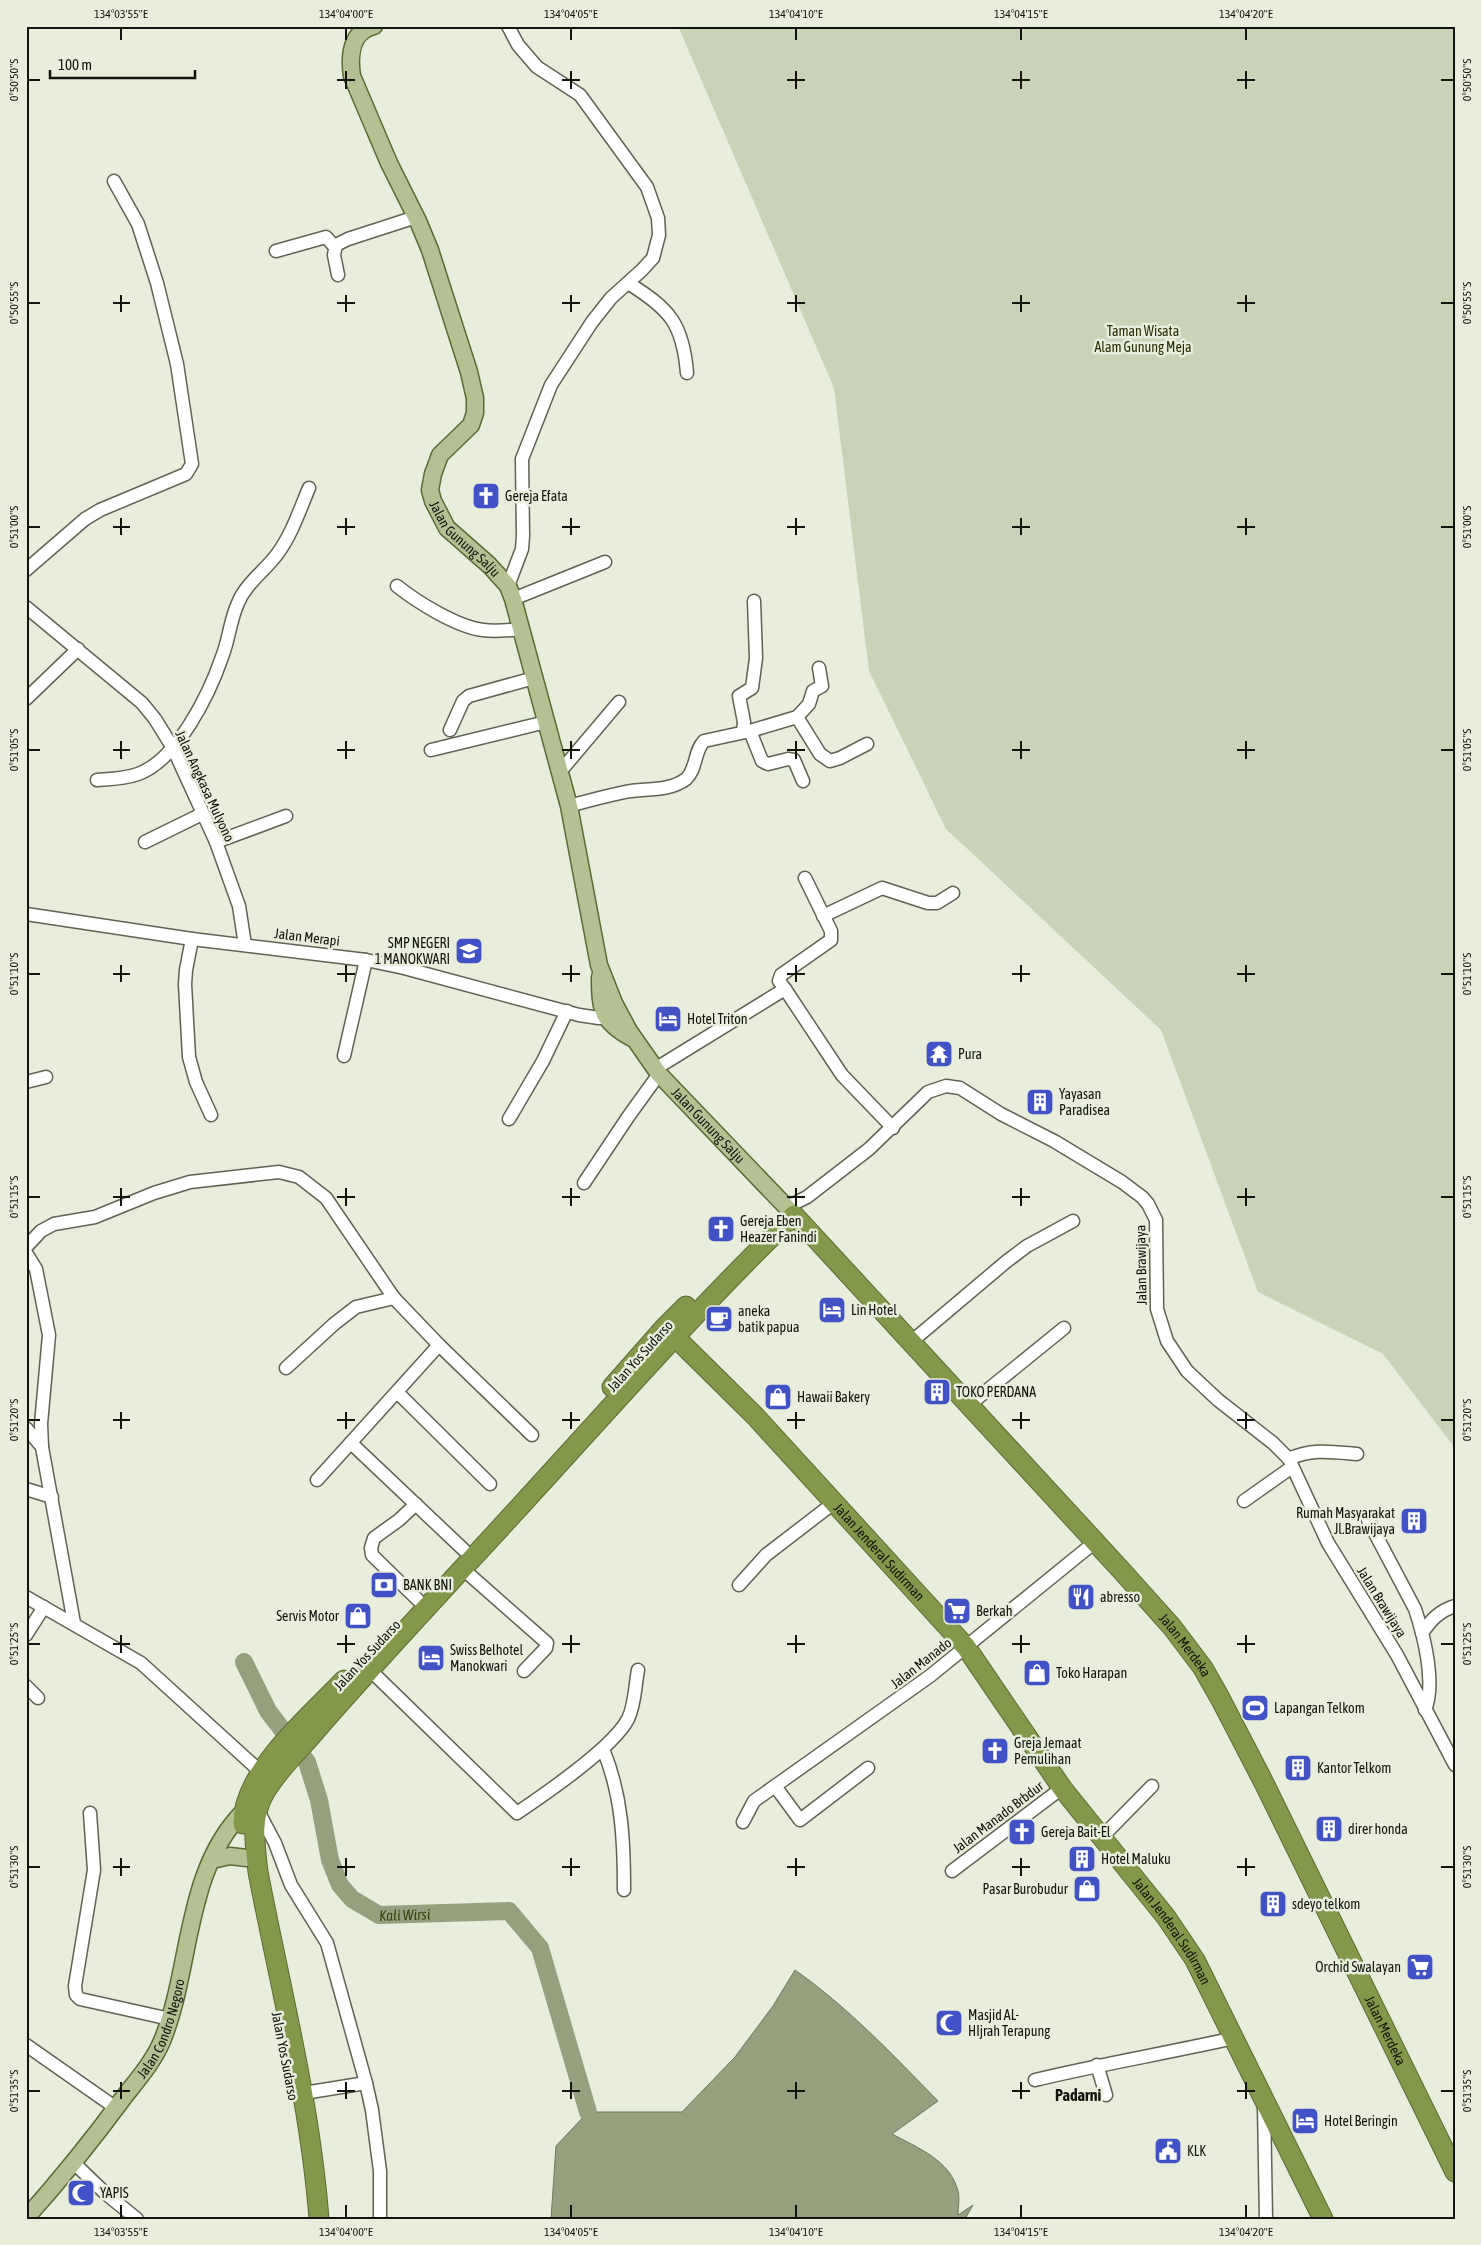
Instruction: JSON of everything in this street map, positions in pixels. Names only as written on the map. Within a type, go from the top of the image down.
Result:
[{"type":"highway","name":"Jalan Yos Sudarso","points":[[304,1734],[418,1600],[464,1550],[529,1489],[791,1211]]},
{"type":"highway","name":"Jalan Yos Sudarso","points":[[319,2219],[315,2167],[304,2094],[251,1887],[243,1840],[250,1811],[251,1791],[262,1772],[280,1759],[369,1669],[463,1569],[664,1328],[791,1211]]},
{"type":"highway","name":"Jalan Merdeka","points":[[791,1211],[1096,1542],[1172,1627],[1204,1668],[1264,1783],[1455,2172]]},
{"type":"highway","name":"Jalan Jenderal Sudirman","points":[[674,1336],[755,1416],[966,1647],[1062,1788],[1100,1838],[1166,1917],[1195,1960],[1264,2100],[1272,2132],[1323,2219]]},
{"type":"highway","name":"Jalan Yos Sudarso","points":[[250,1811],[264,1793],[280,1759]]},
{"type":"highway","name":"Jalan Yos Sudarso","points":[[250,1811],[254,1826],[258,1872],[303,2147],[308,2219]]},
{"type":"main road","name":"Jalan Gunung Salju","points":[[374,26],[360,33],[353,44],[350,62],[352,76],[389,163],[430,250],[470,372],[475,398],[475,413],[471,425],[440,456],[430,490],[438,514],[447,528],[489,565],[510,592],[522,628],[569,806],[599,965],[611,1012],[612,1026],[634,1039],[657,1072],[791,1211]]},
{"type":"main road","name":"Jalan Condro Negoro","points":[[26,2218],[74,2163],[155,2057],[170,2019],[188,1932],[212,1860],[225,1834],[250,1811]]},
{"type":"main road","points":[[212,1860],[230,1856],[247,1858]]},
{"type":"street","points":[[508,26],[518,45],[537,67],[580,96],[648,187],[658,218],[659,235],[653,258],[611,298],[551,385],[524,452],[522,465],[522,542],[510,592]]},
{"type":"street","points":[[26,570],[85,519],[100,510],[186,474],[192,464],[177,364],[157,283],[138,224],[114,180]]},
{"type":"street","points":[[335,247],[348,239],[416,217]]},
{"type":"street","points":[[276,251],[326,236],[335,247],[334,255],[338,275]]},
{"type":"street","points":[[628,283],[655,299],[675,323],[685,347],[687,373]]},
{"type":"street","points":[[97,780],[122,779],[139,774],[164,758],[173,748],[199,707],[215,675],[240,598],[286,540],[309,488]]},
{"type":"street","points":[[510,592],[604,562]]},
{"type":"street","points":[[397,586],[411,597],[469,627],[487,630],[522,628]]},
{"type":"street","points":[[754,601],[756,658],[752,688],[739,696],[744,722],[762,761],[768,764],[788,759],[794,760],[803,781]]},
{"type":"street","name":"Jalan Angkasa Mulyono","points":[[26,607],[142,703],[155,719],[173,748],[216,842],[239,906],[245,945]]},
{"type":"street","points":[[26,699],[78,650]]},
{"type":"street","points":[[569,806],[628,791],[663,787],[684,780],[692,770],[698,749],[704,741],[747,732],[797,718],[809,704],[813,691],[822,686],[819,668]]},
{"type":"street","points":[[450,730],[463,701],[469,696],[534,678]]},
{"type":"street","points":[[559,772],[619,702]]},
{"type":"street","points":[[797,718],[820,754],[830,761],[867,744]]},
{"type":"street","points":[[431,750],[546,722]]},
{"type":"street","points":[[145,842],[202,814]]},
{"type":"street","points":[[216,842],[286,816]]},
{"type":"street","points":[[805,878],[831,931],[831,940],[780,975],[779,981],[842,1075],[893,1128]]},
{"type":"street","points":[[824,916],[877,889],[886,888],[928,904],[937,903],[953,893]]},
{"type":"street","name":"Jalan Merapi","points":[[26,914],[192,939],[366,960],[404,968],[573,1013],[611,1012]]},
{"type":"street","points":[[192,939],[186,984],[189,1057],[196,1082],[211,1115]]},
{"type":"street","points":[[344,1056],[366,960]]},
{"type":"street","points":[[584,1183],[657,1072],[785,989]]},
{"type":"street","points":[[509,1120],[573,1013]]},
{"type":"street","points":[[26,1082],[46,1077]]},
{"type":"street","name":"Jalan Brawijaya","points":[[791,1211],[870,1149],[928,1092],[946,1086],[960,1088],[1001,1114],[1082,1157],[1142,1198],[1148,1204],[1156,1220],[1156,1309],[1167,1341],[1187,1371],[1218,1400],[1273,1443],[1291,1463],[1328,1544],[1398,1655],[1455,1765]]},
{"type":"street","points":[[26,1247],[41,1231],[54,1224],[95,1217],[190,1182],[287,1173],[299,1177],[326,1198],[394,1298],[439,1345],[532,1435]]},
{"type":"street","points":[[911,1342],[1007,1260],[1026,1246],[1073,1221]]},
{"type":"street","points":[[26,1253],[36,1269],[49,1335],[40,1424],[42,1448],[74,1624]]},
{"type":"street","points":[[286,1368],[334,1324],[356,1307],[394,1298]]},
{"type":"street","points":[[969,1405],[1064,1328]]},
{"type":"street","points":[[317,1480],[439,1345]]},
{"type":"street","points":[[397,1392],[490,1484]]},
{"type":"street","points":[[26,1428],[42,1448]]},
{"type":"street","points":[[351,1443],[464,1550]]},
{"type":"street","points":[[1244,1500],[1302,1452],[1326,1451],[1358,1454]]},
{"type":"street","points":[[26,1488],[52,1496]]},
{"type":"street","points":[[739,1586],[766,1555],[835,1502]]},
{"type":"street","points":[[416,1504],[399,1520],[374,1538],[371,1548],[372,1555],[418,1600]]},
{"type":"street","points":[[1368,1520],[1415,1610],[1422,1633],[1429,1681],[1429,1695],[1425,1710]]},
{"type":"street","name":"Jalan Manado","points":[[743,1822],[754,1801],[890,1706],[1096,1542]]},
{"type":"street","points":[[463,1569],[547,1643],[546,1648],[524,1671]]},
{"type":"street","points":[[26,1597],[141,1663],[262,1772]]},
{"type":"street","points":[[1422,1633],[1432,1620],[1446,1609],[1455,1606]]},
{"type":"street","points":[[26,1635],[44,1607]]},
{"type":"street","points":[[369,1669],[516,1813],[603,1749],[627,1721],[638,1670]]},
{"type":"street","points":[[26,1686],[38,1698]]},
{"type":"street","points":[[603,1749],[612,1770],[620,1800],[624,1849],[624,1890]]},
{"type":"street","points":[[775,1786],[800,1820],[868,1768]]},
{"type":"street","points":[[1100,1838],[1152,1786]]},
{"type":"street","name":"Jalan Manado Brbdur","points":[[952,1870],[1062,1788]]},
{"type":"street","points":[[250,1811],[275,1843],[291,1885],[327,1943],[366,2083],[376,2135],[380,2171],[380,2219]]},
{"type":"street","points":[[90,1813],[94,1870],[75,1986],[76,1994],[80,1999],[170,2019]]},
{"type":"street","points":[[1035,2080],[1097,2065],[1165,2054],[1234,2038]]},
{"type":"street","points":[[26,2045],[116,2108]]},
{"type":"street","points":[[1097,2065],[1106,2095]]},
{"type":"street","points":[[304,2094],[366,2083]]},
{"type":"street","points":[[1266,2219],[1272,2132]]},
{"type":"street","points":[[74,2163],[105,2193],[137,2219]]},
{"type":"shaded area","name":"Pasar Burobudur","points":[[1091,1874],[1102,1889],[1084,1903],[1073,1888]]},
{"type":"shaded area","points":[[795,1970],[815,1984],[852,2016],[938,2101],[892,2134],[932,2156],[948,2171],[958,2191],[958,2215],[973,2205],[965,2219],[551,2219],[556,2146],[588,2112],[682,2112],[735,2057],[773,2006]]},
{"type":"green space","name":"Taman Wisata Alam Gunung Meja","points":[[678,26],[1455,26],[1455,1448],[1383,1354],[1258,1292],[1161,1030],[946,829],[869,671],[834,388]]},
{"type":"waterway","name":"Kali Wirsi","points":[[244,1662],[268,1711],[307,1762],[319,1800],[330,1860],[340,1885],[352,1899],[379,1915],[509,1911],[540,1948],[588,2112]]},
{"type":"place","name":"Gereja Efata","points":[[486,496]]},
{"type":"place","name":"SMP NEGERI 1 MANOKWARI","points":[[469,951]]},
{"type":"place","name":"Hotel Triton","points":[[668,1019]]},
{"type":"place","name":"Pura","points":[[939,1054]]},
{"type":"place","name":"Yayasan Paradisea","points":[[1040,1102]]},
{"type":"place","name":"Gereja Eben Heazer Fanindi","points":[[721,1229]]},
{"type":"place","name":"Lin Hotel","points":[[832,1310]]},
{"type":"place","name":"aneka batik papua","points":[[719,1319]]},
{"type":"place","name":"TOKO PERDANA","points":[[937,1392]]},
{"type":"place","name":"Hawaii Bakery","points":[[778,1397]]},
{"type":"place","name":"Rumah Masyarakat Jl.Brawijaya","points":[[1414,1521]]},
{"type":"place","name":"BANK BNI","points":[[384,1585]]},
{"type":"place","name":"abresso","points":[[1081,1597]]},
{"type":"place","name":"Berkah","points":[[957,1611]]},
{"type":"place","name":"Servis Motor","points":[[358,1616]]},
{"type":"place","name":"Swiss Belhotel Manokwari","points":[[431,1658]]},
{"type":"place","name":"Toko Harapan","points":[[1037,1673]]},
{"type":"place","name":"Lapangan Telkom","points":[[1255,1708]]},
{"type":"place","name":"Greja Jemaat Pemulihan","points":[[995,1751]]},
{"type":"place","name":"Kantor Telkom","points":[[1298,1768]]},
{"type":"place","name":"direr honda","points":[[1329,1829]]},
{"type":"place","name":"Gereja Bait-El","points":[[1022,1832]]},
{"type":"place","name":"Hotel Maluku","points":[[1082,1859]]},
{"type":"place","name":"Pasar Burobudur","points":[[1087,1889]]},
{"type":"place","name":"sdeyo telkom","points":[[1273,1904]]},
{"type":"place","name":"Orchid Swalayan","points":[[1420,1967]]},
{"type":"place","name":"Masjid AL- HIjrah Terapung","points":[[949,2023]]},
{"type":"place","name":"Hotel Beringin","points":[[1305,2121]]},
{"type":"place","name":"KLK","points":[[1168,2151]]},
{"type":"place","name":"YAPIS","points":[[81,2193]]},
{"type":"district","name":"Padarni","points":[[1078,2095]]}]
